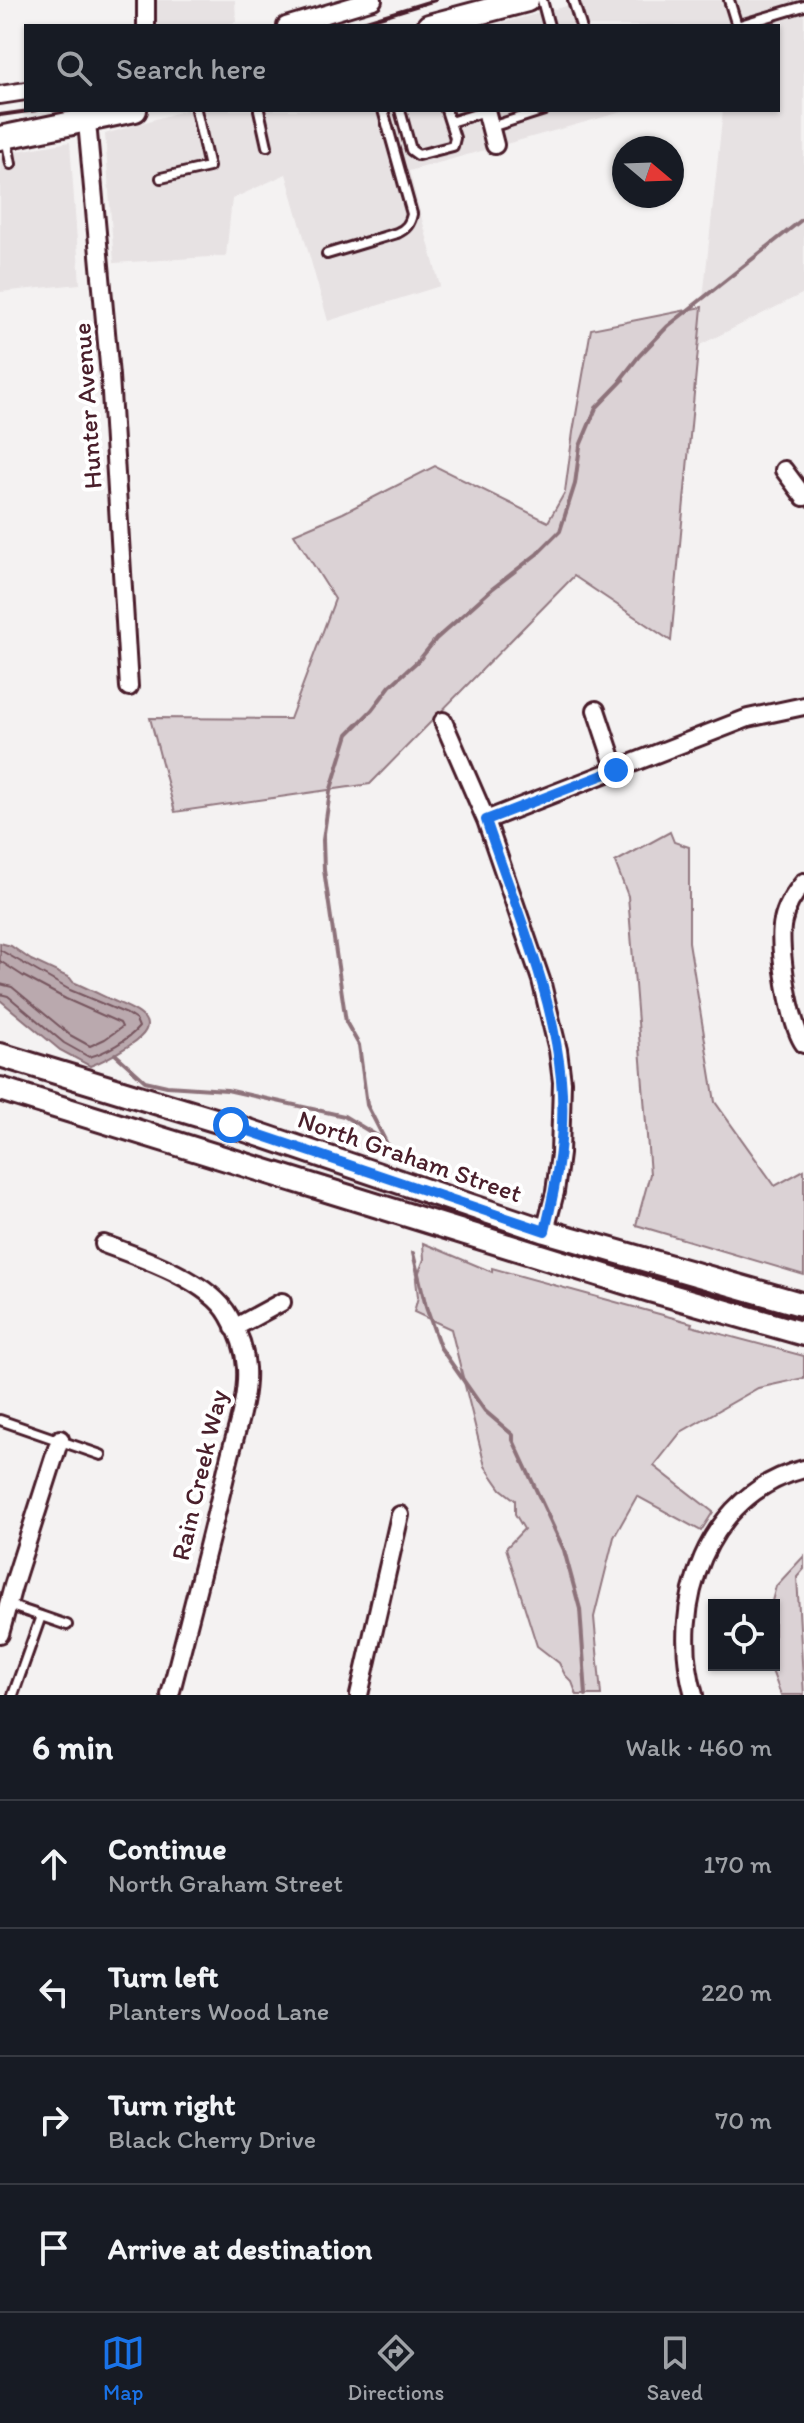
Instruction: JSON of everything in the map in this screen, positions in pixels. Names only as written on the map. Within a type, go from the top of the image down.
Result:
[{"type":"main road","points":[[462,22],[527,0]]},
{"type":"main road","points":[[3,137],[127,112]]},
{"type":"main road","name":"North Graham Street","points":[[0,1055],[231,1125],[545,1231],[804,1305]]},
{"type":"main road","name":"North Graham Street","points":[[0,1089],[650,1290],[804,1334]]},
{"type":"street","points":[[146,0],[146,24]]},
{"type":"street","points":[[293,24],[373,0]]},
{"type":"street","points":[[0,95],[24,91]]},
{"type":"street","points":[[487,116],[495,145]]},
{"type":"street","name":"Hunter Avenue","points":[[87,122],[110,376],[129,687]]},
{"type":"street","points":[[784,470],[804,497]]},
{"type":"street","points":[[486,820],[748,718],[804,706]]},
{"type":"street","points":[[596,710],[616,770]]},
{"type":"street","points":[[443,721],[486,820],[541,980],[558,1050],[562,1082],[560,1154],[545,1231]]},
{"type":"street","points":[[804,882],[791,898],[781,930],[793,1021],[804,1044]]},
{"type":"street","name":"Rain Creek Way","points":[[104,1244],[198,1285],[222,1307],[242,1346],[246,1369],[244,1393],[216,1515],[170,1695]]},
{"type":"street","points":[[234,1328],[282,1302]]},
{"type":"street","points":[[0,1634],[60,1439]]},
{"type":"street","points":[[694,1695],[687,1665],[687,1610],[694,1581],[713,1536],[731,1511],[756,1489],[773,1479],[804,1469]]},
{"type":"street","points":[[359,1695],[400,1515]]},
{"type":"lane","points":[[542,0],[548,24]]},
{"type":"lane","points":[[573,0],[580,24]]},
{"type":"lane","points":[[729,0],[736,24]]},
{"type":"lane","points":[[744,24],[804,6]]},
{"type":"lane","points":[[161,178],[209,167],[196,112]]},
{"type":"lane","points":[[259,112],[267,146]]},
{"type":"lane","points":[[327,254],[397,233],[404,230],[411,220],[412,214],[384,112]]},
{"type":"lane","points":[[401,112],[411,150],[418,155],[453,146],[455,138],[447,112]]},
{"type":"lane","points":[[450,122],[525,112]]},
{"type":"lane","points":[[3,137],[11,164]]},
{"type":"lane","points":[[0,1420],[101,1455]]},
{"type":"lane","points":[[8,1605],[67,1625]]},
{"type":"lane","points":[[13,1695],[41,1616]]},
{"type":"shaded area","points":[[150,0],[235,0],[236,22],[150,24]]},
{"type":"shaded area","points":[[590,0],[804,0],[804,293],[698,346],[723,112],[780,112],[780,24],[497,24]]},
{"type":"shaded area","points":[[179,112],[622,112],[409,171],[440,286],[328,321],[286,174],[232,199],[226,256],[114,263],[105,134]]},
{"type":"shaded area","points":[[70,142],[80,284],[0,292],[0,154]]},
{"type":"shaded area","points":[[702,307],[671,641],[574,576],[370,784],[175,812],[150,718],[290,719],[335,599],[294,534],[435,466],[548,522],[565,492],[591,329]]},
{"type":"shaded area","points":[[670,832],[674,842],[689,847],[689,942],[715,1102],[775,1186],[804,1170],[804,1275],[636,1225],[650,1174],[628,896],[615,862]]},
{"type":"shaded area","points":[[423,1243],[492,1272],[492,1268],[804,1356],[804,1378],[758,1388],[681,1432],[654,1466],[713,1512],[701,1531],[637,1496],[614,1537],[594,1617],[601,1695],[577,1695],[559,1663],[537,1646],[506,1548],[524,1529],[515,1514],[515,1500],[501,1489],[485,1466],[451,1329],[414,1312],[418,1297],[416,1280],[424,1259]]},
{"type":"shaded area","points":[[804,1556],[804,1569],[797,1577],[804,1695],[781,1695],[772,1671],[780,1671],[780,1599],[773,1599],[776,1586]]},
{"type":"water","points":[[0,943],[132,1009],[144,1018],[146,1030],[130,1045],[90,1066],[60,1050],[0,1000]]},
{"type":"waterway","points":[[392,1154],[367,1105],[359,1045],[346,1022],[324,870],[323,840],[330,792],[348,734],[436,639],[560,531],[575,484],[580,446],[596,408],[623,380],[639,356],[668,326],[804,218]]},
{"type":"waterway","points":[[115,1054],[145,1081],[167,1086],[227,1090],[344,1116],[384,1140]]},
{"type":"waterway","points":[[413,1253],[426,1307],[440,1347],[485,1411],[513,1435],[564,1550],[580,1609],[586,1695]]},
{"type":"railway","points":[[357,24],[435,0]]},
{"type":"railway","points":[[0,115],[24,112]]},
{"type":"route","points":[[231,1125],[545,1231],[560,1154],[562,1082],[558,1050],[541,980],[486,820],[616,770]]}]
